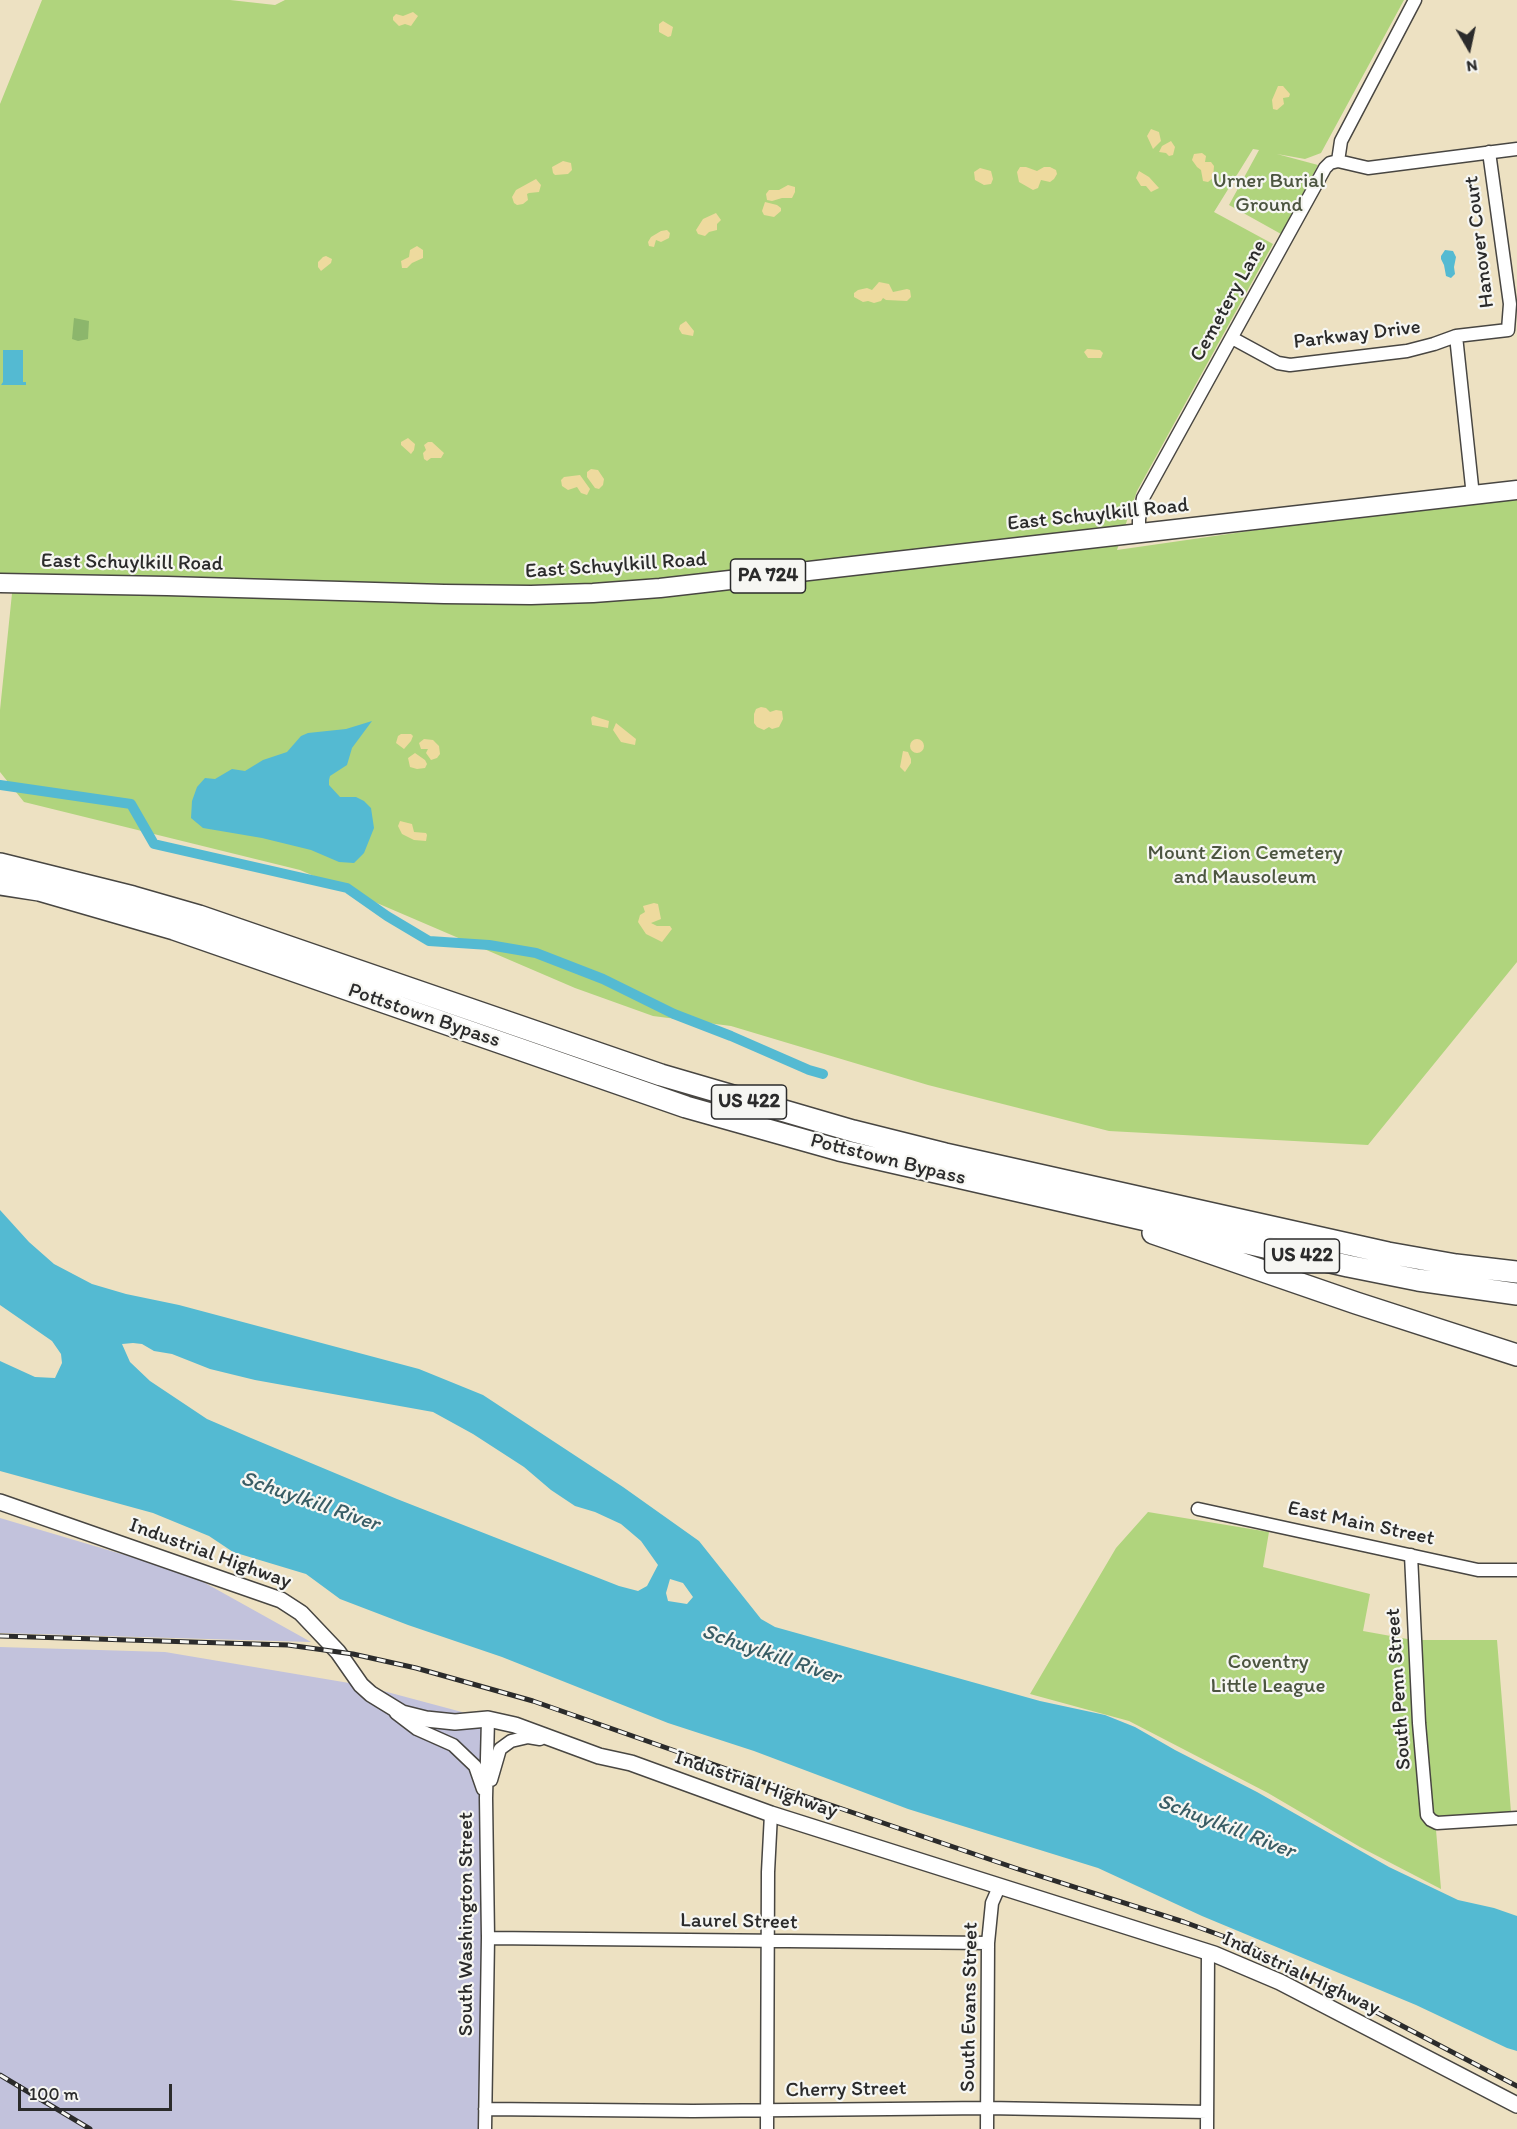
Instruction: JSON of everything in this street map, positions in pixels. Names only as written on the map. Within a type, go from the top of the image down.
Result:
[{"type":"highway","name":"Pottstown Bypass","points":[[0,864],[100,888],[199,916],[661,1075],[853,1131],[945,1154],[1388,1253],[1456,1265],[1517,1272]]},
{"type":"highway","name":"Pottstown Bypass","points":[[0,884],[39,890],[174,929],[686,1107],[839,1150],[1360,1269],[1517,1294]]},
{"type":"highway","points":[[1089,1208],[1106,1217],[1208,1253],[1517,1355]]},
{"type":"main road","name":"East Schuylkill Road","points":[[0,583],[168,585],[444,594],[593,593],[660,588],[1517,490]]},
{"type":"street","name":"Cemetery Lane","points":[[1139,533],[1143,498],[1325,168],[1338,160],[1341,141],[1415,0]]},
{"type":"street","points":[[1338,160],[1368,168],[1517,149]]},
{"type":"street","name":"Hanover Court","points":[[1456,336],[1508,330],[1509,304],[1489,152]]},
{"type":"street","points":[[1456,336],[1473,496]]},
{"type":"street","name":"Parkway Drive","points":[[1232,338],[1278,363],[1290,365],[1407,351],[1456,336]]},
{"type":"street","name":"Industrial Highway","points":[[0,1502],[281,1600],[301,1613],[338,1652],[361,1685],[402,1713],[426,1719],[455,1722],[488,1719],[515,1725],[599,1756],[630,1763],[771,1814],[1208,1953],[1280,1982],[1517,2105]]},
{"type":"street","name":"East Main Street","points":[[1198,1509],[1478,1570],[1517,1570]]},
{"type":"street","name":"South Penn Street","points":[[1411,1555],[1419,1723],[1428,1815],[1437,1823],[1517,1818]]},
{"type":"street","points":[[371,1694],[417,1729],[453,1746],[475,1766],[486,1798]]},
{"type":"street","name":"South Washington Street","points":[[485,2129],[488,1719]]},
{"type":"street","points":[[486,1798],[500,1749],[511,1741],[528,1737],[564,1744]]},
{"type":"street","points":[[767,2129],[768,1872],[771,1814]]},
{"type":"street","name":"South Evans Street","points":[[987,2129],[988,1943],[992,1902],[999,1887]]},
{"type":"street","name":"Laurel Street","points":[[488,1938],[988,1943]]},
{"type":"street","points":[[1207,2129],[1208,1953]]},
{"type":"street","name":"Cherry Street","points":[[485,2109],[768,2111],[987,2108],[1207,2112]]},
{"type":"shaded area","points":[[0,1518],[189,1574],[311,1642],[0,1633]]},
{"type":"shaded area","points":[[0,1647],[165,1652],[361,1685],[488,1719],[486,2129],[0,2129]]},
{"type":"green space","points":[[42,0],[230,0],[275,5],[285,0],[1404,0],[1321,153],[1305,159],[1277,154],[1318,165],[1281,234],[1229,205],[1259,150],[1253,149],[1214,212],[1273,244],[1137,491],[1117,550],[1417,507],[1517,499],[1517,962],[1368,1145],[1109,1131],[928,1085],[731,1026],[653,1016],[575,988],[300,870],[24,802],[0,772],[0,710],[14,574],[0,573],[0,104]]},
{"type":"green space","points":[[74,318],[89,321],[88,339],[78,341],[72,339]]},
{"type":"green space","name":"Coventry Little League","points":[[1148,1512],[1269,1532],[1263,1567],[1370,1594],[1363,1631],[1413,1640],[1497,1640],[1511,1812],[1435,1818],[1441,1889],[1360,1847],[1268,1793],[1129,1721],[1030,1694],[1116,1548]]},
{"type":"sand","points":[[413,12],[418,16],[411,26],[405,24],[399,26],[393,20],[396,14],[403,16]]},
{"type":"sand","points":[[663,21],[673,27],[671,36],[668,37],[659,32],[659,24]]},
{"type":"sand","points":[[1278,86],[1283,86],[1290,94],[1289,97],[1283,98],[1284,104],[1277,110],[1273,109],[1272,100]]},
{"type":"sand","points":[[1151,129],[1159,132],[1161,141],[1153,149],[1147,136]]},
{"type":"sand","points":[[1171,141],[1175,147],[1173,155],[1169,156],[1159,152],[1162,146]]},
{"type":"sand","points":[[1202,153],[1206,156],[1205,162],[1211,162],[1214,166],[1213,178],[1208,182],[1203,181],[1201,170],[1192,160],[1194,154]]},
{"type":"sand","points":[[563,161],[571,163],[572,170],[568,174],[555,175],[552,167]]},
{"type":"sand","points":[[1020,167],[1037,171],[1050,167],[1056,170],[1057,174],[1050,182],[1041,180],[1038,188],[1033,190],[1019,182],[1017,172]]},
{"type":"sand","points":[[980,168],[991,171],[993,179],[991,184],[984,185],[975,180],[974,172]]},
{"type":"sand","points":[[1139,171],[1149,177],[1159,188],[1151,192],[1146,186],[1141,186],[1136,178]]},
{"type":"sand","points":[[536,179],[541,185],[539,192],[527,194],[528,200],[523,204],[514,203],[512,197],[516,190]]},
{"type":"sand","points":[[788,185],[795,187],[792,198],[767,200],[766,194],[769,190],[779,190]]},
{"type":"sand","points":[[765,202],[777,205],[781,211],[774,217],[764,215],[762,211]]},
{"type":"sand","points":[[716,213],[721,220],[717,224],[717,230],[705,236],[698,234],[696,230],[703,219]]},
{"type":"sand","points":[[667,230],[670,233],[669,238],[661,242],[656,240],[654,247],[649,246],[648,242],[651,237]]},
{"type":"sand","points":[[417,246],[423,250],[423,258],[407,268],[402,268],[401,261],[409,257],[410,250]]},
{"type":"sand","points":[[326,256],[332,259],[331,263],[321,271],[318,262]]},
{"type":"sand","points":[[879,282],[889,284],[893,292],[910,290],[911,297],[907,301],[883,298],[874,303],[863,302],[854,297],[854,293],[858,290],[867,288],[872,290]]},
{"type":"sand","points":[[686,321],[694,331],[693,336],[682,334],[679,329],[680,325]]},
{"type":"sand","points":[[1087,349],[1100,350],[1103,353],[1101,358],[1088,358],[1084,352]]},
{"type":"sand","points":[[408,438],[415,444],[411,454],[401,445],[401,442]]},
{"type":"sand","points":[[432,442],[444,453],[441,458],[431,458],[427,461],[424,459],[423,453],[426,450],[424,445]]},
{"type":"sand","points":[[591,469],[598,470],[604,479],[599,489],[595,488],[587,477],[587,472]]},
{"type":"sand","points":[[580,475],[590,489],[587,495],[581,493],[577,487],[568,490],[562,486],[561,480],[564,477]]},
{"type":"sand","points":[[761,707],[770,712],[782,711],[783,719],[779,727],[772,729],[769,727],[764,730],[757,727],[754,723],[754,714],[756,709]]},
{"type":"sand","points":[[593,716],[609,721],[608,728],[592,725]]},
{"type":"sand","points":[[616,723],[636,739],[635,745],[621,742],[613,730]]},
{"type":"sand","points":[[401,734],[413,736],[404,749],[396,743]]},
{"type":"sand","points":[[424,739],[433,740],[439,746],[440,754],[437,758],[431,760],[426,753],[428,749],[421,749],[419,743]]},
{"type":"sand","points":[[914,739],[920,739],[924,746],[920,753],[914,753],[910,749],[910,743]]},
{"type":"sand","points":[[903,751],[908,752],[911,759],[905,772],[900,767]]},
{"type":"sand","points":[[415,753],[425,760],[427,764],[425,768],[410,767],[408,758]]},
{"type":"sand","points":[[400,821],[412,824],[414,832],[426,833],[426,841],[414,840],[402,834],[398,826]]},
{"type":"sand","points":[[658,904],[661,919],[651,923],[657,926],[670,926],[672,929],[662,942],[646,934],[638,922],[640,915],[645,912],[643,906]]},
{"type":"water","points":[[1445,250],[1453,251],[1456,257],[1455,274],[1451,278],[1446,276],[1441,259]]},
{"type":"water","points":[[3,350],[23,350],[23,382],[26,382],[26,385],[1,385],[3,382]]},
{"type":"water","points":[[372,721],[352,748],[347,765],[330,776],[329,780],[329,785],[340,797],[356,797],[371,808],[374,828],[364,853],[354,863],[339,862],[311,850],[262,838],[203,828],[191,818],[192,801],[197,787],[205,778],[215,779],[232,769],[245,771],[263,760],[287,752],[301,736],[308,733],[346,729]]},
{"type":"water","name":"Schuylkill River","points":[[0,1210],[29,1242],[54,1264],[92,1284],[419,1369],[483,1395],[623,1487],[699,1541],[761,1619],[775,1627],[1040,1701],[1105,1715],[1135,1727],[1257,1792],[1389,1867],[1458,1900],[1517,1916],[1517,2051],[1416,2005],[1202,1916],[1098,1868],[908,1809],[754,1751],[668,1723],[502,1657],[340,1599],[306,1574],[233,1552],[209,1536],[153,1513],[0,1471],[0,1361],[35,1377],[55,1378],[62,1363],[61,1354],[52,1341],[0,1305]],"holes":[[[122,1344],[142,1344],[154,1351],[172,1354],[210,1369],[255,1380],[433,1412],[473,1434],[524,1467],[551,1490],[575,1506],[621,1524],[641,1541],[658,1565],[647,1586],[638,1591],[619,1586],[397,1499],[251,1438],[207,1419],[150,1381],[130,1362]],[[670,1579],[683,1583],[693,1597],[687,1604],[668,1601],[666,1593]]]},
{"type":"waterway","points":[[0,785],[131,804],[154,844],[347,888],[387,916],[429,941],[489,945],[536,953],[603,979],[674,1014],[823,1074]]},
{"type":"railway","points":[[0,1636],[288,1645],[353,1654],[416,1668],[533,1701],[775,1786],[1250,1946],[1517,2086]]},
{"type":"railway","points":[[0,2075],[90,2129]]},
{"type":"park label","name":"Urner Burial Ground","points":[[1269,194]]},
{"type":"park label","name":"Mount Zion Cemetery and Mausoleum","points":[[1245,866]]}]
